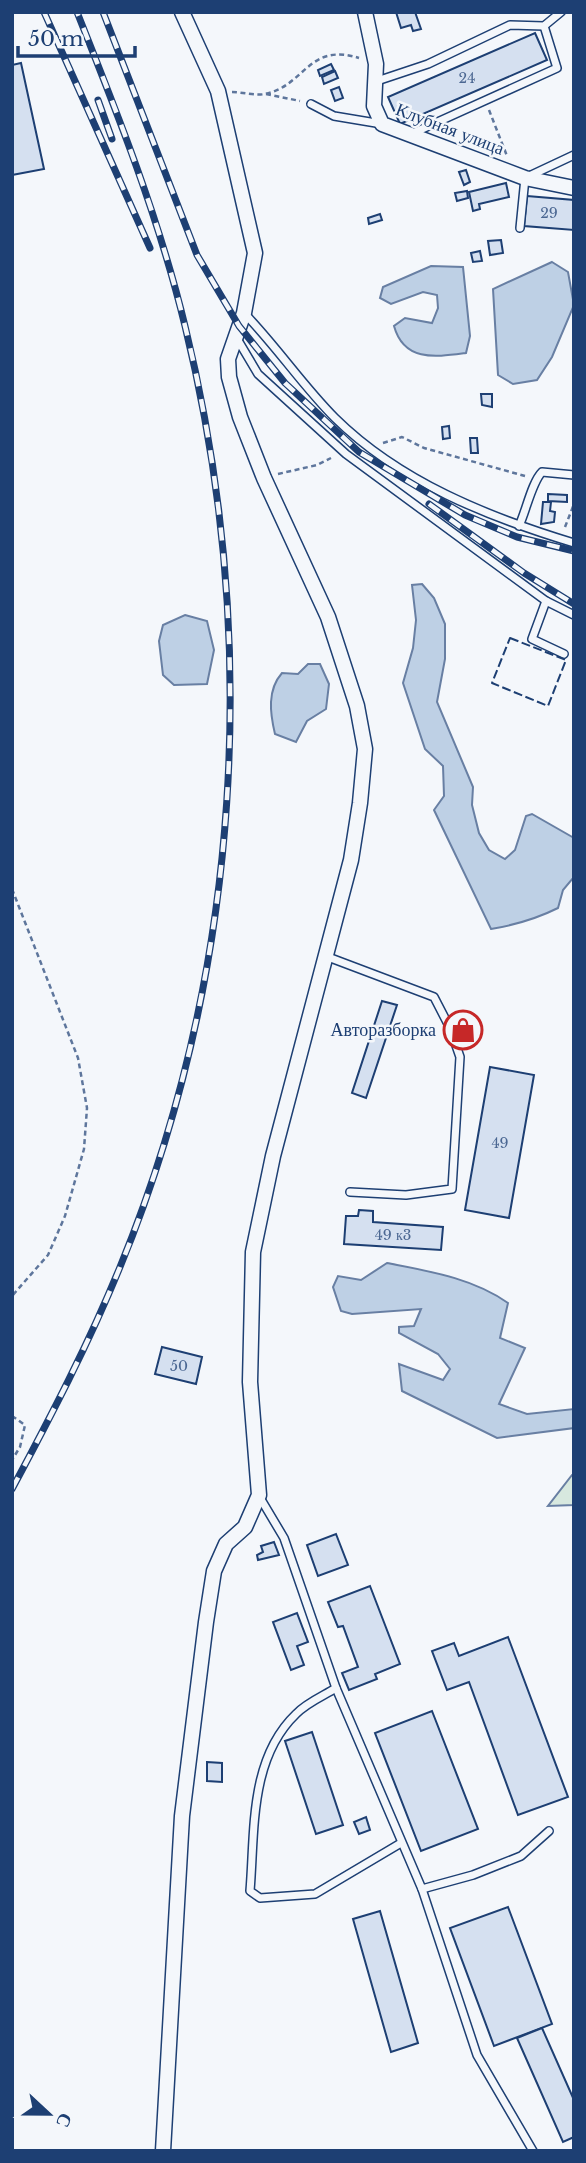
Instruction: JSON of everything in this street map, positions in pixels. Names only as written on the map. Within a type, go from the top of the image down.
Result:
[{"type":"street","points":[[163,2151],[182,1816],[206,1622],[214,1571],[226,1544],[245,1527],[259,1495],[250,1382],[253,1251],[273,1156],[328,957],[353,849],[365,749],[357,706],[328,617],[240,417],[229,377],[228,359],[244,313],[255,253],[218,91],[182,12]]},
{"type":"street","name":"Клубная улица","points":[[365,12],[376,64],[374,106],[382,124],[518,176],[574,188]]},
{"type":"lane","points":[[377,81],[428,64],[510,25],[544,26],[561,12]]},
{"type":"lane","points":[[410,135],[557,68],[544,26]]},
{"type":"lane","points":[[311,104],[334,116],[382,124]]},
{"type":"lane","points":[[520,228],[518,176],[574,155]]},
{"type":"lane","points":[[244,313],[334,417],[365,446],[461,504],[519,526],[574,542]]},
{"type":"lane","points":[[235,336],[258,374],[346,454],[546,601],[574,615]]},
{"type":"lane","points":[[519,526],[531,502],[535,479],[542,472],[574,475]]},
{"type":"lane","points":[[546,601],[532,639],[564,654]]},
{"type":"lane","points":[[328,957],[435,997],[460,1057],[452,1189],[406,1195],[350,1192]]},
{"type":"lane","points":[[259,1495],[284,1538],[337,1688],[422,1889],[477,2055],[533,2151]]},
{"type":"lane","points":[[337,1688],[297,1712],[275,1738],[259,1779],[250,1891],[260,1899],[315,1894],[401,1843]]},
{"type":"lane","points":[[422,1889],[473,1875],[521,1856],[549,1831]]},
{"type":"path","points":[[266,94],[293,79],[319,57],[346,54],[376,64]]},
{"type":"path","points":[[218,91],[266,94],[311,104]]},
{"type":"path","points":[[485,101],[518,176]]},
{"type":"path","points":[[560,539],[574,504]]},
{"type":"path","points":[[12,889],[78,1058],[87,1108],[84,1149],[65,1216],[48,1255],[12,1296]]},
{"type":"path","points":[[12,1416],[25,1425],[20,1447],[12,1460]]},
{"type":"shaded area","points":[[574,1474],[574,1505],[548,1506],[572,1475]]},
{"type":"water","points":[[552,262],[568,272],[574,305],[552,357],[537,380],[513,384],[498,375],[493,289]]},
{"type":"water","points":[[431,266],[463,267],[470,336],[466,353],[443,356],[422,354],[405,346],[399,338],[394,326],[405,318],[432,323],[438,308],[437,295],[423,292],[391,304],[380,298],[383,287]]},
{"type":"water","points":[[422,584],[434,598],[445,624],[445,659],[437,702],[473,787],[472,805],[479,833],[489,850],[505,859],[515,850],[526,816],[532,814],[574,838],[574,877],[563,890],[558,908],[508,926],[491,929],[434,810],[444,796],[443,766],[425,749],[403,683],[413,648],[416,620],[412,585]]},
{"type":"water","points":[[185,615],[207,621],[214,650],[207,684],[174,685],[163,675],[159,641],[163,625]]},
{"type":"water","points":[[308,664],[320,664],[329,684],[326,709],[307,721],[296,742],[275,734],[271,710],[272,694],[282,673],[298,674]]},
{"type":"water","points":[[387,1263],[465,1281],[508,1303],[500,1338],[525,1348],[499,1404],[527,1414],[574,1409],[574,1428],[497,1438],[402,1391],[399,1364],[443,1380],[450,1369],[438,1354],[399,1333],[399,1327],[414,1326],[421,1309],[352,1314],[341,1311],[333,1287],[338,1276],[361,1280]]},
{"type":"building","points":[[396,12],[415,12],[421,29],[413,31],[411,25],[401,28]]},
{"type":"building","points":[[535,33],[547,60],[400,124],[388,97]]},
{"type":"building","points":[[21,63],[44,169],[12,175],[12,65]]},
{"type":"building","points":[[331,64],[334,70],[320,76],[318,70]]},
{"type":"building","points":[[335,71],[338,78],[324,84],[322,77]]},
{"type":"building","points":[[339,87],[343,98],[335,101],[331,90]]},
{"type":"building","points":[[466,170],[470,182],[464,185],[459,172]]},
{"type":"building","points":[[506,183],[509,197],[479,204],[480,209],[473,211],[469,192]]},
{"type":"building","points":[[467,191],[468,198],[457,201],[455,193]]},
{"type":"building","points":[[527,196],[574,200],[574,230],[524,226]]},
{"type":"building","points":[[380,214],[382,220],[369,224],[368,218]]},
{"type":"building","points":[[501,240],[503,253],[490,255],[488,241]]},
{"type":"building","points":[[480,251],[482,261],[473,262],[471,253]]},
{"type":"building","points":[[481,394],[492,394],[492,407],[482,405]]},
{"type":"building","points":[[449,426],[450,438],[443,439],[442,427]]},
{"type":"building","points":[[470,438],[477,438],[478,453],[471,453]]},
{"type":"building","points":[[548,494],[567,495],[567,502],[548,501]]},
{"type":"building","points":[[543,502],[551,502],[550,511],[555,512],[554,522],[541,524]]},
{"type":"building","points":[[382,1001],[397,1005],[366,1098],[352,1093]]},
{"type":"building","points":[[490,1067],[534,1075],[509,1218],[465,1210]]},
{"type":"building","points":[[359,1210],[373,1211],[373,1222],[443,1227],[441,1250],[344,1244],[346,1216],[358,1216]]},
{"type":"building","points":[[162,1347],[202,1357],[196,1384],[155,1374]]},
{"type":"building","points":[[336,1534],[348,1565],[318,1576],[307,1545]]},
{"type":"building","points":[[274,1542],[279,1555],[258,1560],[257,1555],[263,1552],[261,1546]]},
{"type":"building","points":[[370,1586],[400,1664],[375,1674],[377,1679],[349,1690],[342,1673],[358,1667],[343,1626],[338,1627],[328,1602]]},
{"type":"building","points":[[297,1613],[308,1642],[297,1646],[304,1665],[291,1670],[273,1622]]},
{"type":"building","points":[[508,1637],[568,1797],[518,1815],[469,1682],[447,1690],[432,1651],[454,1643],[459,1656]]},
{"type":"building","points":[[432,1711],[478,1829],[421,1851],[375,1733]]},
{"type":"building","points":[[312,1732],[343,1825],[316,1834],[285,1741]]},
{"type":"building","points":[[207,1762],[222,1763],[222,1782],[207,1781]]},
{"type":"building","points":[[366,1817],[370,1830],[359,1834],[354,1822]]},
{"type":"building","points":[[508,1907],[552,2024],[494,2046],[450,1928]]},
{"type":"building","points":[[380,1911],[418,2043],[391,2052],[353,1919]]},
{"type":"building","points":[[542,2028],[574,2100],[574,2137],[563,2142],[517,2038]]},
{"type":"railway","points":[[44,12],[150,248]]},
{"type":"railway","points":[[12,1489],[96,1323],[120,1267],[161,1154],[192,1038],[214,921],[227,802],[230,682],[224,562],[209,444],[185,326],[163,246],[122,128],[77,12]]},
{"type":"railway","points":[[103,12],[197,255],[239,326],[285,383],[359,452],[465,515],[517,537],[574,551]]},
{"type":"railway","points":[[98,100],[112,139]]},
{"type":"railway","points":[[429,504],[524,573],[574,604]]},
{"type":"fence","points":[[510,638],[566,660],[548,706],[492,683],[510,638]]},
{"type":"place","name":"Авторазборка","points":[[463,1030]]}]
